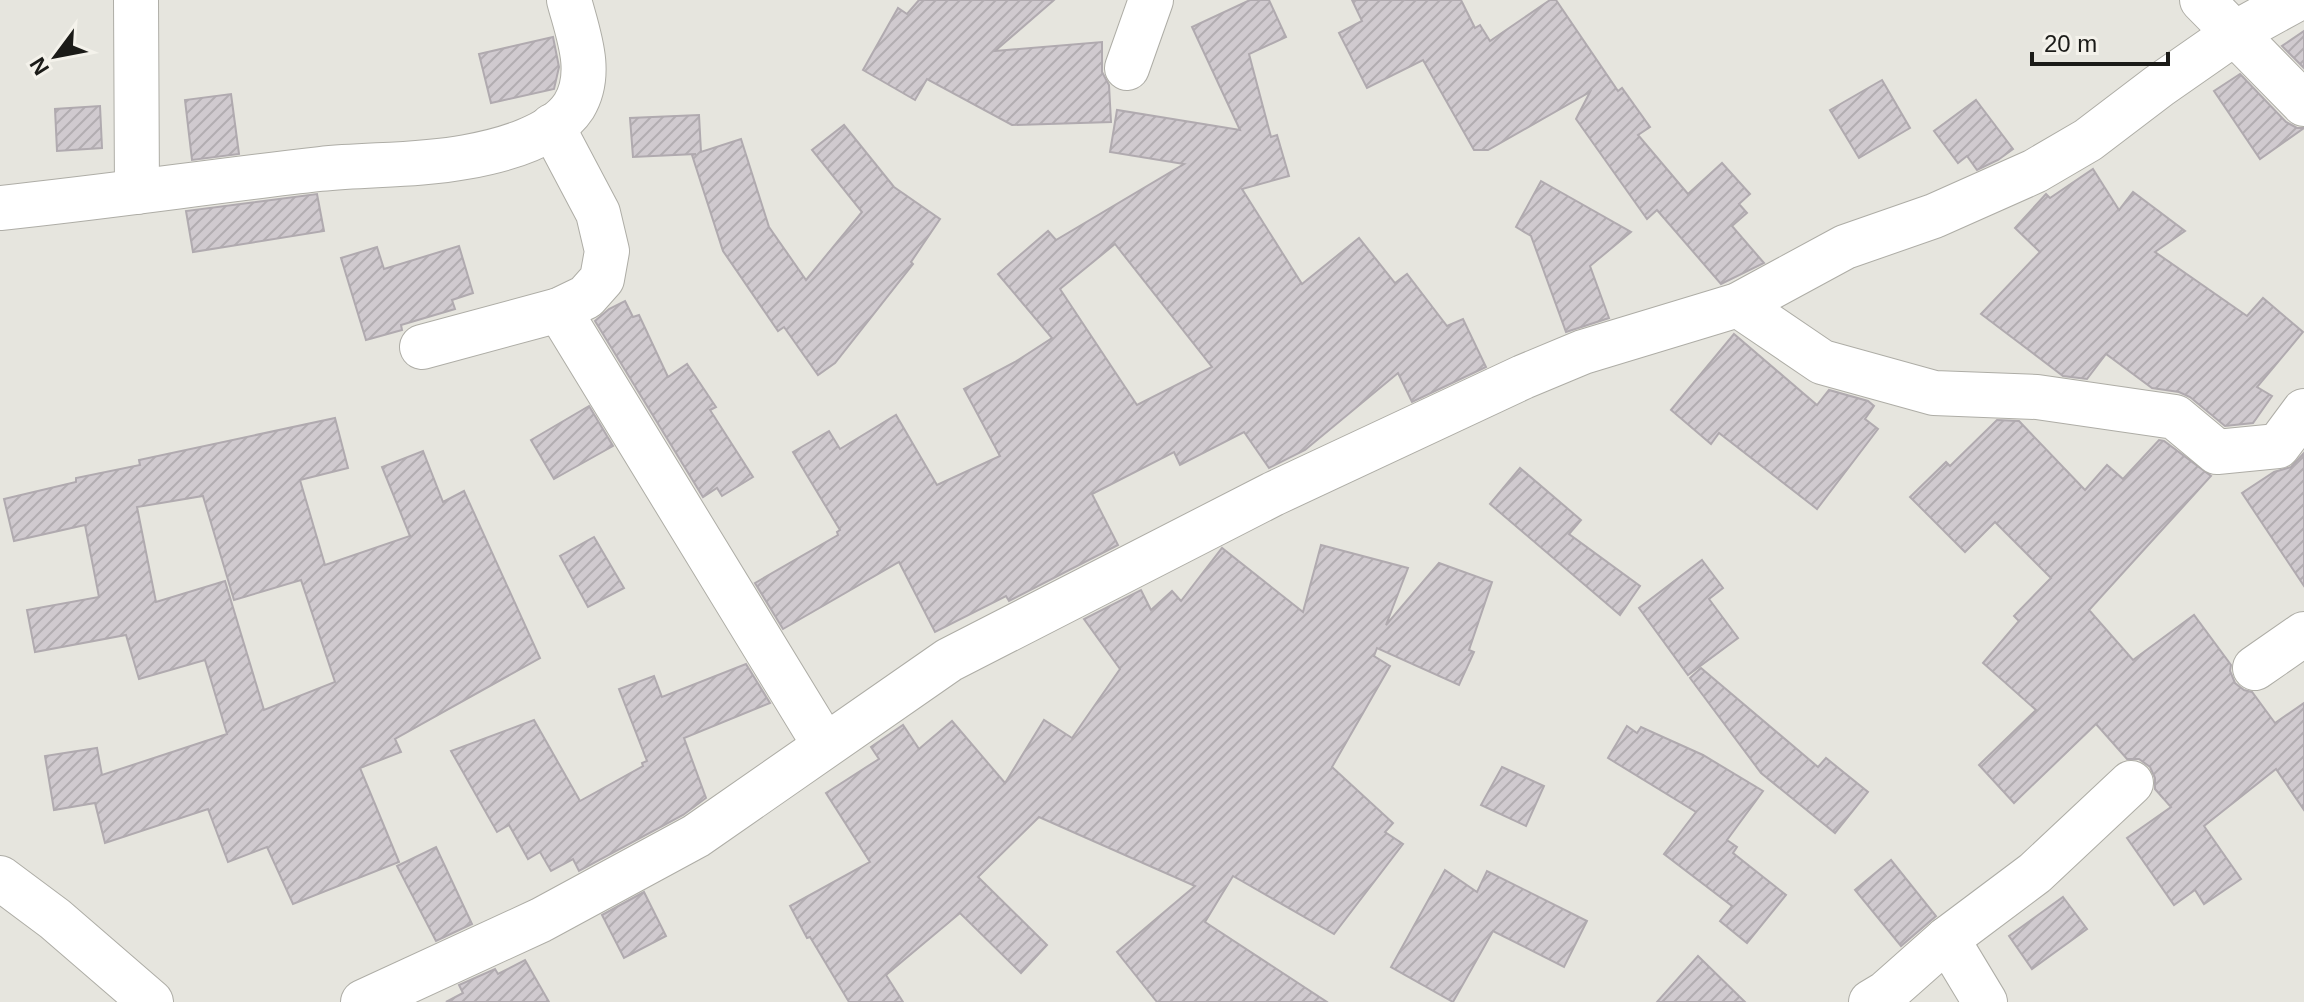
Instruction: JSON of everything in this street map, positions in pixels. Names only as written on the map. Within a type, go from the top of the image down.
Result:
[{"type":"street","points":[[136,0],[137,192]]},
{"type":"street","points":[[0,208],[322,169],[465,157],[525,140],[552,126],[573,107],[583,83],[584,57],[569,0]]},
{"type":"street","points":[[1127,68],[1151,0]]},
{"type":"street","points":[[2202,0],[2304,104]]},
{"type":"street","points":[[363,1002],[541,920],[696,836],[761,793],[824,744],[949,660],[1273,494],[1523,377],[1583,352],[1738,305],[1845,247],[1934,216],[2035,171],[2088,140],[2235,33],[2295,0]]},
{"type":"street","points":[[422,347],[559,310],[586,297],[602,279],[607,251],[598,213],[552,126]]},
{"type":"street","points":[[1738,305],[1822,362],[1934,393],[2037,397],[2175,417],[2217,452],[2278,446],[2304,411]]},
{"type":"street","points":[[559,310],[824,744]]},
{"type":"street","points":[[2255,668],[2304,634]]},
{"type":"street","points":[[1871,1002],[1886,993],[1947,939],[2035,873],[2131,783]]},
{"type":"street","points":[[0,878],[55,919],[151,1002]]},
{"type":"street","points":[[1947,939],[1985,1002]]},
{"type":"building","points":[[919,0],[1054,0],[995,51],[1102,42],[1102,72],[1109,85],[1111,122],[1012,125],[927,79],[915,100],[863,70],[898,8],[907,14]]},
{"type":"building","points":[[1250,0],[1269,0],[1286,37],[1249,54],[1271,137],[1277,135],[1289,176],[1242,189],[1302,284],[1359,238],[1395,283],[1407,274],[1447,326],[1463,319],[1486,367],[1412,402],[1398,373],[1305,450],[1269,468],[1244,432],[1180,465],[1174,452],[1092,494],[1118,545],[1009,601],[1006,596],[935,632],[899,562],[783,629],[755,583],[838,535],[840,530],[793,452],[829,431],[840,449],[896,415],[937,485],[1000,456],[964,389],[1052,338],[998,274],[1048,231],[1056,240],[1184,164],[1110,152],[1117,110],[1240,130],[1192,27]],"holes":[[[1115,244],[1212,367],[1137,405],[1060,289]]]},
{"type":"building","points":[[1352,0],[1461,0],[1475,28],[1480,25],[1490,41],[1550,0],[1556,0],[1618,91],[1622,88],[1650,127],[1638,135],[1688,194],[1722,163],[1750,194],[1739,204],[1747,213],[1732,226],[1764,263],[1721,284],[1657,210],[1647,219],[1576,119],[1590,92],[1488,150],[1474,150],[1423,60],[1367,88],[1339,33],[1362,21]]},
{"type":"building","points":[[2304,31],[2304,68],[2282,46]]},
{"type":"building","points":[[553,37],[559,67],[554,89],[491,103],[479,54]]},
{"type":"building","points":[[2240,74],[2286,122],[2304,128],[2260,159],[2214,91]]},
{"type":"building","points":[[1882,80],[1910,128],[1859,158],[1830,110]]},
{"type":"building","points":[[231,94],[239,154],[192,160],[185,100]]},
{"type":"building","points":[[1976,100],[2013,149],[1977,170],[1967,156],[1958,163],[1934,131]]},
{"type":"building","points":[[100,106],[102,148],[57,151],[55,109]]},
{"type":"building","points":[[699,115],[701,152],[741,139],[769,227],[806,280],[862,212],[812,150],[844,125],[894,187],[940,219],[911,262],[913,264],[835,363],[818,375],[784,327],[778,331],[723,251],[692,155],[696,154],[633,157],[630,118]]},
{"type":"building","points":[[2093,169],[2119,210],[2133,192],[2185,231],[2155,252],[2247,316],[2263,298],[2303,332],[2257,387],[2272,396],[2253,423],[2225,426],[2190,397],[2152,388],[2106,354],[2087,379],[2063,376],[1981,314],[2040,252],[2015,228],[2046,194],[2050,198]]},
{"type":"building","points":[[1541,181],[1631,232],[1590,266],[1609,318],[1566,332],[1531,236],[1516,227]]},
{"type":"building","points":[[317,194],[324,231],[193,252],[186,211]]},
{"type":"building","points":[[459,246],[473,293],[452,300],[455,309],[401,325],[402,330],[366,340],[341,258],[377,247],[384,269]]},
{"type":"building","points":[[625,301],[633,317],[639,315],[668,377],[687,364],[716,407],[710,410],[753,477],[722,496],[717,488],[703,497],[595,321]]},
{"type":"building","points":[[1734,334],[1817,405],[1829,390],[1868,401],[1874,406],[1865,419],[1878,429],[1817,509],[1719,433],[1711,444],[1671,410]]},
{"type":"building","points":[[589,406],[613,446],[554,479],[531,440]]},
{"type":"building","points":[[335,418],[348,468],[300,480],[325,565],[410,536],[382,467],[423,451],[443,502],[464,491],[540,658],[395,739],[401,752],[360,768],[399,862],[293,904],[267,847],[228,862],[208,809],[105,843],[95,803],[54,810],[45,756],[97,748],[102,775],[227,734],[205,660],[139,679],[126,635],[35,652],[27,610],[99,597],[85,525],[14,541],[4,499],[76,482],[76,478],[140,465],[139,460]],"holes":[[[203,496],[234,600],[301,580],[335,682],[264,710],[225,581],[156,602],[137,507]]]},
{"type":"building","points":[[1997,420],[2019,421],[2085,490],[2107,465],[2123,479],[2159,440],[2211,476],[2089,610],[2133,660],[2194,615],[2231,665],[2235,683],[2252,692],[2275,723],[2304,703],[2304,810],[2276,769],[2204,826],[2241,879],[2204,904],[2195,890],[2174,905],[2127,838],[2171,807],[2155,789],[2155,778],[2150,767],[2139,759],[2127,759],[2096,724],[2014,803],[1979,765],[2036,710],[1983,663],[2019,621],[2014,616],[2051,578],[1995,522],[1965,552],[1910,497],[1946,462],[1950,466]]},
{"type":"building","points":[[2304,453],[2304,586],[2242,493],[2274,472],[2291,467]]},
{"type":"building","points":[[1520,468],[1581,520],[1569,534],[1640,586],[1620,615],[1490,504]]},
{"type":"building","points":[[594,537],[624,588],[588,607],[560,556]]},
{"type":"building","points":[[1321,545],[1408,568],[1386,625],[1439,563],[1492,582],[1469,650],[1474,652],[1459,685],[1377,648],[1374,656],[1390,666],[1332,767],[1393,823],[1385,832],[1403,844],[1334,934],[1233,876],[1205,922],[1327,1002],[1157,1002],[1117,952],[1195,886],[1039,817],[978,877],[1047,945],[1021,973],[960,913],[886,975],[903,1002],[849,1002],[790,906],[870,862],[826,793],[879,759],[871,747],[903,725],[919,749],[952,721],[1005,783],[1044,720],[1072,738],[1120,669],[1084,619],[1141,590],[1151,610],[1172,591],[1181,601],[1222,548],[1303,612]]},
{"type":"building","points":[[1702,560],[1723,588],[1709,599],[1738,638],[1688,675],[1639,608]]},
{"type":"building","points":[[746,664],[770,703],[684,738],[706,798],[683,815],[579,871],[573,859],[551,871],[540,852],[528,859],[509,825],[497,832],[451,751],[534,720],[580,801],[647,761],[619,689],[654,676],[662,697]]},
{"type":"building","points":[[1701,668],[1818,767],[1826,758],[1868,792],[1835,833],[1761,773],[1690,678]]},
{"type":"building","points":[[1627,726],[1637,733],[1641,727],[1703,755],[1763,791],[1727,840],[1737,847],[1733,853],[1786,895],[1747,943],[1720,921],[1732,906],[1664,854],[1696,812],[1608,758]]},
{"type":"building","points":[[1502,767],[1544,786],[1526,826],[1481,805]]},
{"type":"building","points":[[436,847],[472,924],[436,941],[397,866]]},
{"type":"building","points":[[1891,860],[1936,916],[1901,946],[1855,890]]},
{"type":"building","points":[[1445,870],[1477,892],[1487,871],[1587,921],[1564,967],[1493,931],[1453,1002],[1391,967]]},
{"type":"building","points":[[644,892],[666,936],[624,958],[602,915]]},
{"type":"building","points":[[2063,897],[2087,929],[2032,969],[2009,936]]},
{"type":"building","points":[[1698,956],[1745,1002],[1657,1002]]},
{"type":"building","points":[[525,960],[549,1002],[446,1002],[463,993],[459,985],[495,969],[498,974]]}]
